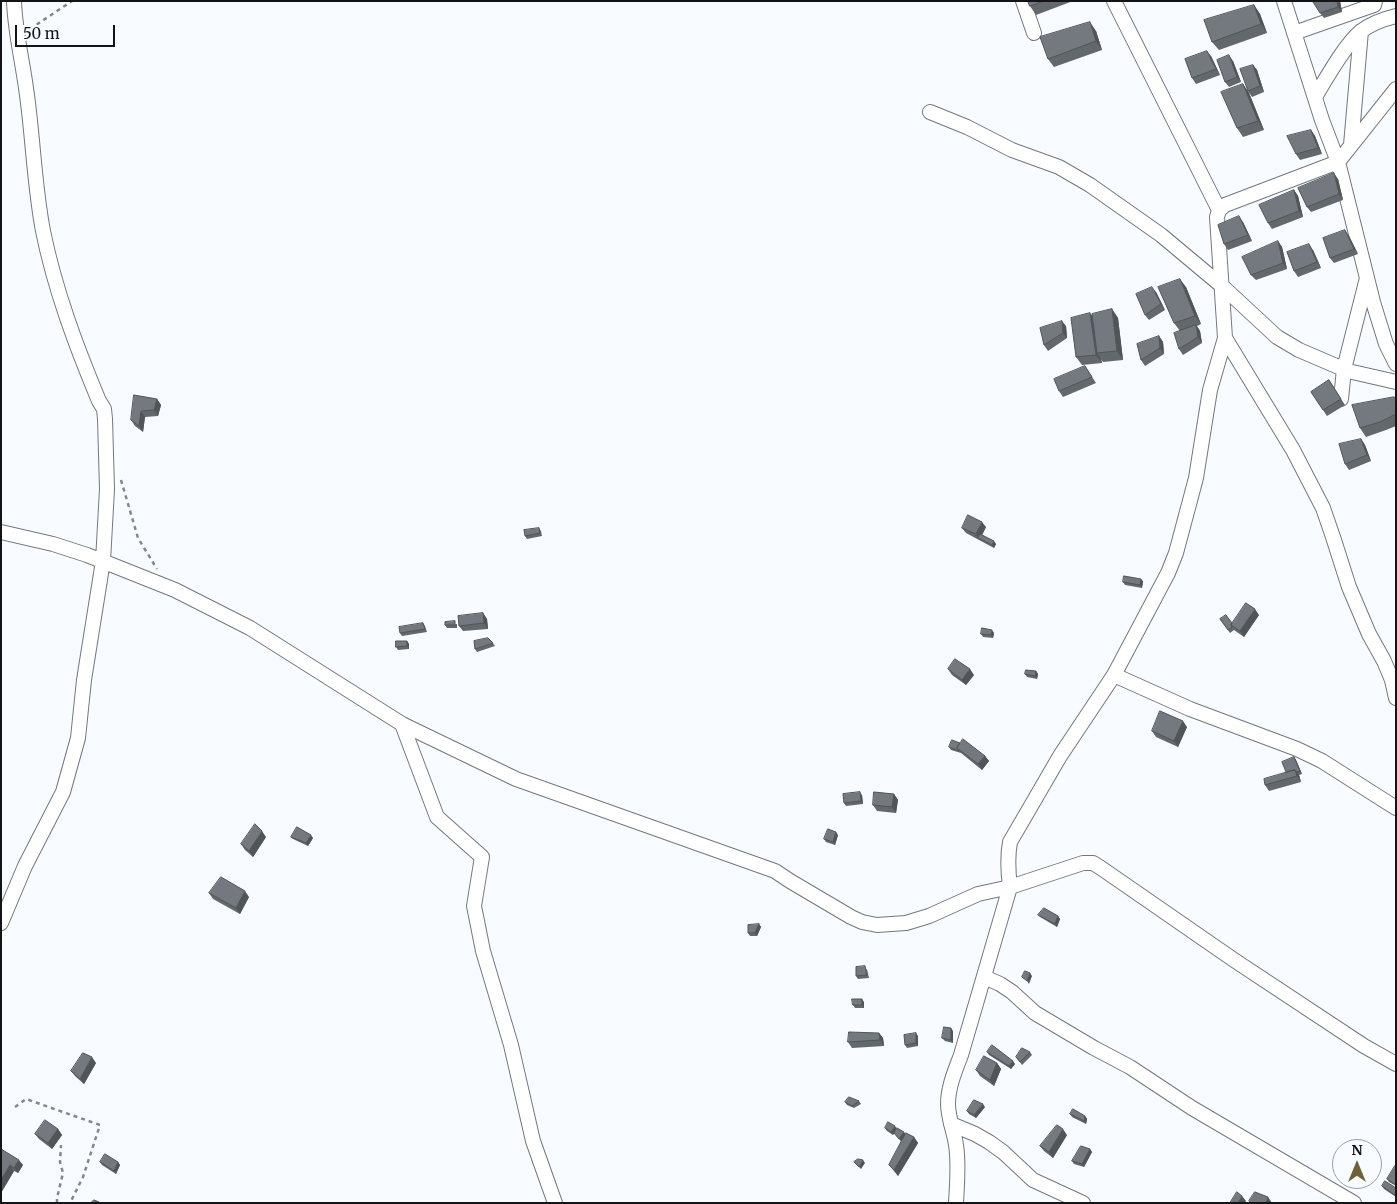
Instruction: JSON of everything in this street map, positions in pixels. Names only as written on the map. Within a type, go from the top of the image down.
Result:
[{"type":"street","points":[[1,924],[25,866],[63,792],[78,738],[84,680],[103,561],[107,489],[106,419],[104,409],[74,341],[45,240],[38,200],[14,1]]},
{"type":"street","points":[[1023,1],[1034,33]]},
{"type":"street","points":[[1114,1],[1219,210]]},
{"type":"street","points":[[1284,1],[1338,162],[1373,302],[1386,344],[1396,364]]},
{"type":"street","points":[[1294,34],[1374,5],[1375,1]]},
{"type":"street","points":[[1315,97],[1352,40],[1361,31],[1379,21],[1396,16]]},
{"type":"street","points":[[1351,145],[1361,31]]},
{"type":"street","points":[[956,1203],[956,1145],[948,1104],[951,1082],[1010,887],[1008,855],[1010,842],[1060,756],[1114,675],[1168,573],[1176,553],[1196,478],[1210,390],[1225,338],[1217,217],[1219,210],[1338,162],[1396,89]]},
{"type":"street","points":[[930,112],[967,127],[1012,150],[1059,167],[1090,184],[1161,235],[1222,286],[1276,337],[1299,350],[1344,369],[1396,382]]},
{"type":"street","points":[[1341,399],[1344,369],[1367,276]]},
{"type":"street","points":[[1225,338],[1292,450],[1322,508],[1334,537],[1349,587],[1369,634],[1384,661],[1392,680],[1396,698]]},
{"type":"street","points":[[1,532],[53,544],[103,561],[168,587],[250,628],[402,724],[516,779],[775,871],[862,922],[877,925],[906,922],[929,916],[978,894],[1010,887],[1083,863],[1093,863],[1234,960],[1364,1046],[1396,1064]]},
{"type":"street","points":[[1114,675],[1190,709],[1306,753],[1322,761],[1396,808]]},
{"type":"street","points":[[402,724],[437,817],[482,857],[474,906],[483,950],[511,1045],[534,1141],[556,1203]]},
{"type":"street","points":[[984,977],[1012,992],[1022,1003],[1044,1018],[1130,1067],[1192,1108],[1354,1203]]},
{"type":"street","points":[[951,1124],[989,1142],[1034,1180],[1084,1203]]},
{"type":"path","points":[[23,33],[72,1]]},
{"type":"path","points":[[121,478],[138,538],[168,587]]},
{"type":"path","points":[[16,1107],[26,1099],[100,1125],[83,1177],[70,1203]]},
{"type":"path","points":[[57,1203],[63,1173],[60,1162],[61,1145]]},
{"type":"building","points":[[1028,1],[1044,1],[1030,6]]},
{"type":"building","points":[[1337,1],[1338,7],[1320,13],[1313,2]]},
{"type":"building","points":[[1254,5],[1261,24],[1212,42],[1204,20]]},
{"type":"building","points":[[1090,22],[1096,41],[1048,59],[1040,37]]},
{"type":"building","points":[[1207,51],[1216,69],[1192,78],[1185,59]]},
{"type":"building","points":[[1229,55],[1237,77],[1225,82],[1217,60]]},
{"type":"building","points":[[1253,65],[1260,86],[1248,91],[1240,69]]},
{"type":"building","points":[[1243,84],[1258,121],[1237,128],[1221,92]]},
{"type":"building","points":[[1311,130],[1318,148],[1296,154],[1287,136]]},
{"type":"building","points":[[1334,173],[1339,194],[1307,207],[1298,188]]},
{"type":"building","points":[[1294,190],[1299,211],[1268,223],[1259,205]]},
{"type":"building","points":[[1239,216],[1248,235],[1224,244],[1218,225]]},
{"type":"building","points":[[1345,230],[1354,249],[1330,258],[1323,238]]},
{"type":"building","points":[[1278,241],[1283,263],[1251,275],[1242,257]]},
{"type":"building","points":[[1309,244],[1317,262],[1294,271],[1287,252]]},
{"type":"building","points":[[1180,279],[1195,316],[1174,323],[1158,287]]},
{"type":"building","points":[[1152,287],[1161,304],[1145,315],[1136,294]]},
{"type":"building","points":[[1112,309],[1117,351],[1097,353],[1092,314]]},
{"type":"building","points":[[1090,313],[1096,355],[1076,357],[1071,318]]},
{"type":"building","points":[[1062,321],[1063,333],[1044,345],[1040,328]]},
{"type":"building","points":[[1196,325],[1198,337],[1179,349],[1174,333]]},
{"type":"building","points":[[1159,336],[1160,348],[1141,360],[1137,344]]},
{"type":"building","points":[[1085,366],[1092,377],[1059,391],[1054,379]]},
{"type":"building","points":[[1329,380],[1341,399],[1323,410],[1311,392]]},
{"type":"building","points":[[134,395],[157,399],[154,410],[141,411],[139,426],[131,420]]},
{"type":"building","points":[[1396,398],[1396,414],[1380,422],[1360,428],[1352,405]]},
{"type":"building","points":[[1361,439],[1367,455],[1345,464],[1339,444]]},
{"type":"building","points":[[968,515],[982,522],[976,534],[962,528]]},
{"type":"building","points":[[539,528],[540,533],[525,536],[524,530]]},
{"type":"building","points":[[980,534],[994,541],[992,545],[978,538]]},
{"type":"building","points":[[1124,576],[1141,579],[1140,585],[1123,582]]},
{"type":"building","points":[[1246,603],[1255,609],[1240,631],[1231,625]]},
{"type":"building","points":[[483,613],[484,623],[459,626],[458,616]]},
{"type":"building","points":[[1226,615],[1232,623],[1232,627],[1228,630],[1220,619]]},
{"type":"building","points":[[455,621],[455,625],[445,625],[445,622]]},
{"type":"building","points":[[423,623],[425,629],[400,633],[399,627]]},
{"type":"building","points":[[982,628],[992,630],[991,635],[981,634]]},
{"type":"building","points":[[488,638],[493,643],[475,649],[474,641]]},
{"type":"building","points":[[396,641],[407,641],[407,646],[396,647]]},
{"type":"building","points":[[955,659],[970,669],[962,680],[948,669]]},
{"type":"building","points":[[1026,670],[1036,671],[1035,676],[1025,674]]},
{"type":"building","points":[[1160,711],[1183,721],[1174,741],[1152,731]]},
{"type":"building","points":[[963,739],[985,756],[978,764],[957,748]]},
{"type":"building","points":[[952,740],[960,743],[957,748],[959,751],[949,747]]},
{"type":"building","points":[[1294,757],[1300,771],[1286,772],[1282,762]]},
{"type":"building","points":[[1295,770],[1297,776],[1265,785],[1264,779]]},
{"type":"building","points":[[860,792],[861,801],[844,803],[843,794]]},
{"type":"building","points":[[874,792],[894,794],[892,807],[873,805]]},
{"type":"building","points":[[255,824],[262,831],[249,851],[241,844]]},
{"type":"building","points":[[297,827],[311,835],[306,843],[291,837]]},
{"type":"building","points":[[828,829],[836,832],[833,842],[824,839]]},
{"type":"building","points":[[221,877],[245,891],[236,908],[209,893]]},
{"type":"building","points":[[1044,908],[1058,916],[1055,924],[1038,915]]},
{"type":"building","points":[[759,924],[755,933],[748,933],[748,925]]},
{"type":"building","points":[[865,966],[867,975],[856,976],[856,967]]},
{"type":"building","points":[[1025,971],[1030,973],[1027,981],[1022,977]]},
{"type":"building","points":[[852,999],[862,999],[862,1005],[853,1005]]},
{"type":"building","points":[[944,1027],[951,1028],[951,1040],[942,1038]]},
{"type":"building","points":[[849,1032],[879,1033],[880,1040],[848,1042]]},
{"type":"building","points":[[916,1033],[916,1043],[905,1045],[904,1035]]},
{"type":"building","points":[[992,1045],[1013,1061],[1009,1066],[987,1052]]},
{"type":"building","points":[[1022,1048],[1030,1052],[1020,1062],[1016,1057]]},
{"type":"building","points":[[83,1053],[92,1057],[80,1079],[71,1071]]},
{"type":"building","points":[[984,1056],[997,1063],[990,1080],[976,1070]]},
{"type":"building","points":[[849,1097],[859,1101],[852,1106],[845,1102]]},
{"type":"building","points":[[974,1100],[983,1104],[974,1115],[967,1111]]},
{"type":"building","points":[[1073,1109],[1085,1116],[1084,1121],[1070,1114]]},
{"type":"building","points":[[45,1120],[58,1129],[48,1143],[35,1134]]},
{"type":"building","points":[[888,1122],[895,1126],[891,1132],[885,1128]]},
{"type":"building","points":[[1057,1125],[1063,1129],[1049,1152],[1040,1146]]},
{"type":"building","points":[[897,1128],[904,1132],[899,1139],[894,1133]]},
{"type":"building","points":[[906,1133],[914,1137],[894,1170],[889,1165]]},
{"type":"building","points":[[1081,1146],[1090,1149],[1082,1164],[1072,1161]]},
{"type":"building","points":[[1,1149],[19,1160],[14,1168],[10,1165],[1,1180]]},
{"type":"building","points":[[105,1154],[118,1162],[114,1171],[100,1162]]},
{"type":"building","points":[[858,1159],[863,1160],[859,1167],[854,1162]]},
{"type":"building","points":[[1396,1167],[1396,1185],[1387,1179]]},
{"type":"building","points":[[1385,1181],[1396,1188],[1396,1196],[1382,1186]]},
{"type":"building","points":[[1237,1192],[1242,1196],[1238,1203],[1230,1203]]},
{"type":"building","points":[[1255,1192],[1268,1197],[1266,1203],[1251,1203],[1249,1201]]}]
